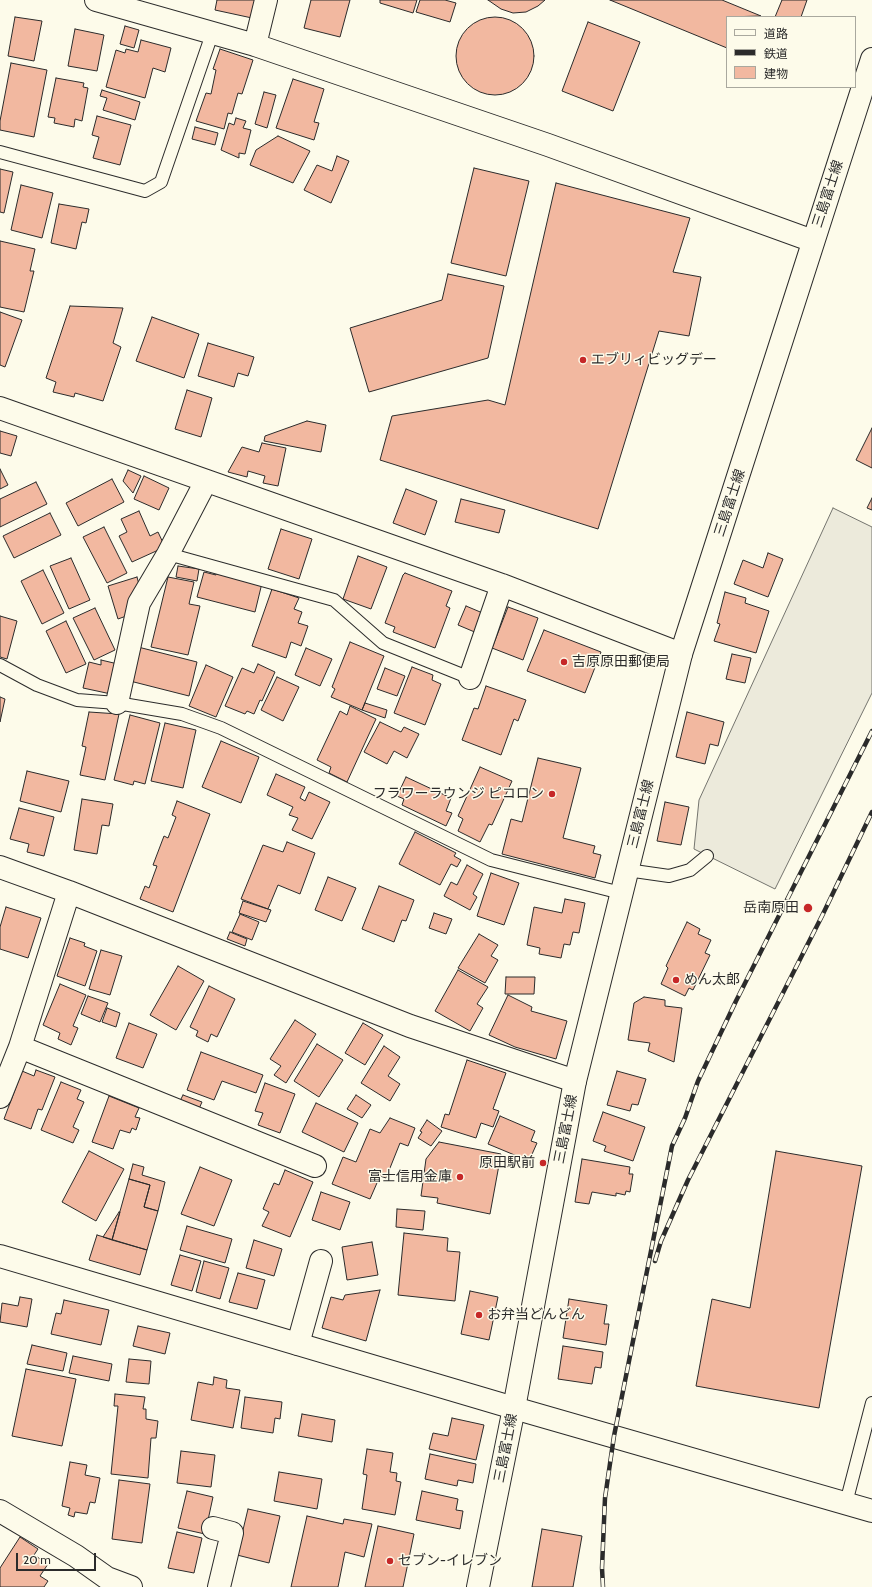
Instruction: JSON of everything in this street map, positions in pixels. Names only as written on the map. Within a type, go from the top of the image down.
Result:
[{"type":"street","points":[[96,0],[255,45],[548,145],[813,241]]},
{"type":"street","points":[[255,45],[266,0]]},
{"type":"street","name":"三島富士線","points":[[478,1587],[514,1408],[575,1081],[681,654],[872,59]]},
{"type":"street","points":[[0,408],[502,585],[681,654]]},
{"type":"street","points":[[117,703],[139,603],[168,554],[206,481]]},
{"type":"street","points":[[470,678],[502,585]]},
{"type":"street","points":[[0,867],[69,892],[410,1026],[575,1081]]},
{"type":"street","points":[[0,1097],[20,1047],[69,892]]},
{"type":"street","points":[[20,1047],[315,1166]]},
{"type":"street","points":[[0,1256],[514,1408],[872,1511]]},
{"type":"street","points":[[298,1344],[321,1261]]},
{"type":"street","points":[[0,1511],[76,1556],[102,1583],[131,1587]]},
{"type":"street","points":[[213,1528],[232,1533],[218,1587]]},
{"type":"lane","points":[[0,152],[145,191],[161,182],[212,34]]},
{"type":"lane","points":[[168,554],[334,600],[384,643],[470,678]]},
{"type":"lane","points":[[0,665],[36,685],[77,700],[117,703],[182,714],[221,728],[491,860],[621,893]]},
{"type":"lane","points":[[627,870],[669,876],[690,870],[707,856]]},
{"type":"lane","points":[[846,1503],[872,1403]]},
{"type":"shaded area","points":[[833,508],[872,527],[872,693],[775,889],[694,849],[699,800]]},
{"type":"building","points":[[217,0],[255,0],[252,18],[215,10]]},
{"type":"building","points":[[311,0],[350,0],[340,37],[304,28]]},
{"type":"building","points":[[380,0],[417,0],[413,13],[380,3]]},
{"type":"building","points":[[420,0],[445,0],[456,3],[450,22],[416,12]]},
{"type":"building","points":[[488,0],[545,0],[538,6],[526,12],[513,13],[501,9]]},
{"type":"building","points":[[610,0],[722,0],[761,16],[726,16],[726,48]]},
{"type":"building","points":[[782,0],[807,0],[801,16],[775,16]]},
{"type":"building","points":[[15,17],[42,21],[34,61],[8,56]]},
{"type":"building","points":[[495,17],[510,20],[517,24],[527,34],[531,41],[534,56],[531,71],[527,78],[517,88],[510,92],[495,95],[480,92],[473,88],[463,78],[459,71],[456,56],[459,41],[463,34],[473,24],[480,20]]},
{"type":"building","points":[[588,22],[640,42],[613,111],[562,91]]},
{"type":"building","points":[[125,26],[139,30],[134,48],[120,44]]},
{"type":"building","points":[[75,29],[104,35],[97,71],[68,66]]},
{"type":"building","points":[[141,40],[171,48],[165,72],[153,68],[145,98],[106,87],[116,50],[125,53],[126,49],[138,52]]},
{"type":"building","points":[[220,49],[253,60],[242,94],[238,93],[232,114],[228,113],[224,129],[196,121],[206,93],[211,94],[216,70],[213,69]]},
{"type":"building","points":[[11,63],[47,70],[34,137],[0,130],[0,121]]},
{"type":"building","points":[[56,78],[84,83],[83,87],[88,88],[82,121],[75,119],[74,127],[54,123],[55,118],[48,117]]},
{"type":"building","points":[[293,79],[324,89],[314,122],[319,123],[314,140],[276,128]]},
{"type":"building","points":[[102,90],[140,102],[135,120],[103,110],[107,98],[100,96]]},
{"type":"building","points":[[264,92],[276,95],[267,128],[255,124]]},
{"type":"building","points":[[97,116],[131,125],[120,165],[93,158],[99,137],[92,135]]},
{"type":"building","points":[[236,118],[246,121],[243,128],[251,130],[245,154],[239,153],[239,158],[221,150],[229,123],[234,125]]},
{"type":"building","points":[[195,127],[218,133],[215,145],[192,139]]},
{"type":"building","points":[[278,136],[310,151],[293,183],[250,165],[256,150]]},
{"type":"building","points":[[337,156],[349,161],[331,203],[304,190],[317,165],[332,171]]},
{"type":"building","points":[[474,168],[529,181],[506,276],[451,263]]},
{"type":"building","points":[[0,169],[13,172],[4,213],[0,212]]},
{"type":"building","points":[[556,183],[690,218],[673,272],[701,277],[689,336],[659,331],[598,529],[380,460],[392,416],[488,400],[505,405]]},
{"type":"building","points":[[21,185],[53,193],[42,238],[11,230]]},
{"type":"building","points":[[59,204],[89,209],[86,223],[82,222],[76,249],[51,243]]},
{"type":"building","points":[[0,241],[35,249],[30,271],[34,271],[24,312],[0,307]]},
{"type":"building","points":[[448,274],[504,286],[488,358],[369,392],[350,328],[442,300]]},
{"type":"building","points":[[70,306],[123,308],[113,343],[121,347],[103,401],[75,393],[74,397],[53,392],[56,382],[46,378]]},
{"type":"building","points":[[0,312],[22,320],[5,367],[0,365]]},
{"type":"building","points":[[152,317],[199,334],[184,378],[136,361]]},
{"type":"building","points":[[208,343],[254,357],[248,376],[238,373],[234,387],[198,376]]},
{"type":"building","points":[[187,390],[212,398],[201,437],[175,429]]},
{"type":"building","points":[[307,421],[326,425],[321,452],[264,441],[265,436]]},
{"type":"building","points":[[872,428],[872,468],[856,460]]},
{"type":"building","points":[[0,431],[17,436],[11,456],[0,453]]},
{"type":"building","points":[[262,443],[286,448],[278,486],[263,483],[265,476],[248,471],[247,477],[228,472],[242,447],[259,452]]},
{"type":"building","points":[[0,469],[8,485],[0,489]]},
{"type":"building","points":[[128,470],[141,476],[133,493],[123,481]]},
{"type":"building","points":[[144,476],[169,488],[159,510],[134,499]]},
{"type":"building","points":[[112,479],[124,502],[78,526],[66,503]]},
{"type":"building","points":[[36,482],[47,504],[0,527],[0,499]]},
{"type":"building","points":[[406,489],[437,501],[425,535],[393,523]]},
{"type":"building","points":[[872,498],[872,510],[867,508]]},
{"type":"building","points":[[461,499],[505,510],[499,533],[455,522]]},
{"type":"building","points":[[139,511],[150,536],[158,532],[165,547],[132,562],[119,536],[127,532],[121,519]]},
{"type":"building","points":[[50,513],[61,535],[14,558],[3,536]]},
{"type":"building","points":[[104,527],[127,573],[107,583],[83,537]]},
{"type":"building","points":[[281,529],[312,539],[299,579],[268,569]]},
{"type":"building","points":[[768,553],[783,559],[768,597],[734,584],[743,560],[763,568]]},
{"type":"building","points":[[358,556],[387,567],[371,609],[343,599]]},
{"type":"building","points":[[71,558],[90,600],[69,609],[50,566]]},
{"type":"building","points":[[178,566],[199,569],[197,581],[176,577]]},
{"type":"building","points":[[43,570],[64,613],[42,624],[21,581]]},
{"type":"building","points":[[216,571],[262,583],[255,612],[197,597],[204,572],[216,575]]},
{"type":"building","points":[[405,573],[452,591],[446,606],[450,608],[435,648],[393,632],[395,627],[385,623]]},
{"type":"building","points":[[137,577],[141,592],[133,609],[126,611],[129,615],[118,619],[108,586]]},
{"type":"building","points":[[168,577],[194,582],[189,604],[200,606],[188,655],[151,647]]},
{"type":"building","points":[[272,589],[299,598],[294,609],[302,612],[298,623],[308,626],[301,646],[291,642],[286,658],[252,646]]},
{"type":"building","points":[[725,592],[746,598],[745,603],[769,611],[756,653],[714,641],[720,624],[717,623]]},
{"type":"building","points":[[466,606],[485,614],[477,633],[458,625]]},
{"type":"building","points":[[508,607],[538,618],[523,660],[492,648]]},
{"type":"building","points":[[95,608],[115,650],[94,660],[73,618]]},
{"type":"building","points":[[0,616],[17,621],[7,659],[0,657]]},
{"type":"building","points":[[66,621],[86,664],[66,673],[46,631]]},
{"type":"building","name":"吉原原田郵便局","points":[[544,630],[601,652],[585,693],[527,671]]},
{"type":"building","points":[[350,642],[384,656],[362,710],[331,697],[335,689],[332,687]]},
{"type":"building","points":[[138,647],[197,662],[189,696],[130,681]]},
{"type":"building","points":[[306,648],[332,659],[320,686],[295,675]]},
{"type":"building","points":[[732,654],[751,658],[745,683],[726,679]]},
{"type":"building","points":[[101,660],[118,664],[111,694],[83,688],[89,662],[101,665]]},
{"type":"building","points":[[258,664],[275,672],[262,701],[260,700],[254,714],[247,711],[245,714],[225,706],[242,668],[254,673]]},
{"type":"building","points":[[206,665],[233,677],[216,717],[189,706]]},
{"type":"building","points":[[412,667],[433,675],[432,680],[441,684],[425,725],[394,713]]},
{"type":"building","points":[[385,668],[405,676],[397,696],[377,689]]},
{"type":"building","points":[[277,677],[299,687],[283,721],[261,710]]},
{"type":"building","points":[[486,686],[526,700],[518,721],[514,719],[501,755],[462,740],[474,708],[478,709]]},
{"type":"building","points":[[0,697],[5,699],[0,722]]},
{"type":"building","points":[[365,703],[387,710],[385,718],[362,710]]},
{"type":"building","points":[[350,706],[376,719],[347,782],[329,773],[331,767],[317,760],[340,711],[347,715]]},
{"type":"building","points":[[89,712],[119,714],[105,780],[80,775],[86,747],[82,746]]},
{"type":"building","points":[[687,712],[724,722],[718,746],[710,744],[705,764],[676,757]]},
{"type":"building","points":[[130,715],[160,723],[145,784],[134,781],[133,785],[114,780]]},
{"type":"building","points":[[380,722],[401,732],[404,727],[419,734],[407,758],[394,751],[387,764],[364,752]]},
{"type":"building","points":[[165,723],[196,730],[183,788],[151,781]]},
{"type":"building","points":[[221,741],[259,757],[241,803],[202,787]]},
{"type":"building","name":"フラワーラウンジ ピコロン","points":[[538,758],[581,768],[563,838],[595,846],[593,853],[601,855],[595,878],[502,854],[511,819],[522,822]]},
{"type":"building","points":[[480,767],[512,781],[492,825],[489,824],[480,842],[458,831],[463,819],[458,816]]},
{"type":"building","points":[[27,771],[69,781],[61,812],[20,801]]},
{"type":"building","points":[[276,774],[305,787],[300,798],[305,801],[309,792],[330,802],[312,839],[292,830],[298,818],[289,815],[293,807],[267,795]]},
{"type":"building","points":[[406,777],[451,798],[446,811],[452,813],[446,826],[402,805],[404,799],[397,796]]},
{"type":"building","points":[[82,799],[113,804],[109,826],[102,825],[97,854],[74,850]]},
{"type":"building","points":[[177,801],[210,814],[173,912],[140,899],[145,886],[149,888],[157,866],[153,865],[164,836],[168,838],[176,817],[172,815]]},
{"type":"building","points":[[665,802],[689,807],[681,845],[657,841]]},
{"type":"building","points":[[19,808],[54,817],[44,856],[27,852],[29,844],[10,839]]},
{"type":"building","points":[[415,832],[456,853],[454,856],[461,860],[457,867],[451,864],[440,885],[399,864]]},
{"type":"building","points":[[287,842],[315,853],[300,894],[278,885],[268,909],[241,899],[263,845],[283,852]]},
{"type":"building","points":[[467,865],[483,874],[473,894],[477,897],[470,910],[444,896],[451,882],[457,885]]},
{"type":"building","points":[[491,873],[519,883],[504,925],[477,916]]},
{"type":"building","points":[[328,877],[356,888],[342,921],[315,910]]},
{"type":"building","points":[[379,886],[414,900],[406,921],[402,920],[394,942],[362,929]]},
{"type":"building","points":[[565,899],[585,903],[579,933],[573,932],[570,945],[564,944],[561,958],[539,954],[540,948],[527,945],[534,907],[562,913]]},
{"type":"building","points":[[243,901],[271,910],[266,922],[239,913]]},
{"type":"building","points":[[6,907],[41,918],[28,958],[0,949],[0,927]]},
{"type":"building","points":[[434,913],[452,919],[446,934],[429,928]]},
{"type":"building","points":[[240,914],[259,922],[252,940],[232,932]]},
{"type":"building","points":[[687,922],[700,929],[698,934],[711,940],[705,953],[710,955],[693,990],[689,988],[685,996],[661,984],[668,968],[666,966]]},
{"type":"building","points":[[230,932],[247,939],[245,946],[227,939]]},
{"type":"building","points":[[479,934],[498,945],[491,956],[498,960],[485,983],[458,968]]},
{"type":"building","points":[[70,938],[85,943],[84,946],[97,951],[85,986],[57,976]]},
{"type":"building","points":[[101,950],[122,956],[110,995],[89,989]]},
{"type":"building","points":[[178,966],[204,981],[176,1030],[150,1015]]},
{"type":"building","points":[[458,970],[488,987],[477,1004],[483,1008],[470,1031],[435,1011]]},
{"type":"building","points":[[506,977],[535,977],[534,994],[505,994]]},
{"type":"building","points":[[60,984],[86,995],[73,1026],[78,1028],[71,1045],[58,1039],[60,1033],[43,1025]]},
{"type":"building","points":[[209,986],[235,999],[217,1037],[211,1034],[208,1042],[196,1036],[198,1031],[190,1027]]},
{"type":"building","points":[[508,995],[532,1007],[531,1011],[567,1021],[556,1059],[515,1047],[489,1035]]},
{"type":"building","points":[[88,996],[108,1003],[100,1022],[81,1014]]},
{"type":"building","points":[[644,997],[665,1000],[665,1006],[682,1008],[674,1062],[648,1051],[650,1043],[628,1040],[634,1003]]},
{"type":"building","points":[[107,1008],[120,1013],[116,1027],[102,1022]]},
{"type":"building","points":[[295,1020],[316,1034],[286,1083],[274,1075],[281,1066],[270,1059]]},
{"type":"building","points":[[129,1023],[157,1034],[143,1068],[116,1058]]},
{"type":"building","points":[[363,1023],[383,1035],[365,1065],[345,1053]]},
{"type":"building","points":[[317,1044],[343,1060],[319,1097],[294,1081]]},
{"type":"building","points":[[384,1046],[400,1057],[388,1076],[400,1084],[390,1101],[361,1083]]},
{"type":"building","points":[[201,1052],[263,1075],[256,1093],[222,1081],[214,1100],[187,1090]]},
{"type":"building","points":[[467,1060],[506,1073],[493,1109],[499,1111],[493,1127],[481,1123],[476,1138],[441,1127],[445,1114],[449,1115]]},
{"type":"building","points":[[36,1070],[55,1077],[42,1110],[38,1109],[31,1129],[4,1119],[22,1071],[34,1076]]},
{"type":"building","points":[[617,1071],[646,1079],[638,1105],[632,1104],[630,1111],[607,1105]]},
{"type":"building","points":[[61,1082],[81,1090],[77,1099],[84,1102],[73,1127],[79,1130],[73,1143],[41,1130]]},
{"type":"building","points":[[265,1083],[295,1094],[280,1133],[258,1125],[263,1113],[255,1111]]},
{"type":"building","points":[[183,1095],[202,1102],[198,1111],[179,1103]]},
{"type":"building","points":[[356,1095],[371,1105],[362,1118],[347,1109]]},
{"type":"building","points":[[109,1096],[139,1108],[135,1117],[140,1118],[136,1130],[132,1128],[130,1133],[120,1130],[113,1149],[92,1142]]},
{"type":"building","points":[[316,1103],[358,1123],[344,1152],[302,1132]]},
{"type":"building","points":[[603,1112],[645,1127],[633,1161],[604,1151],[606,1146],[593,1141]]},
{"type":"building","points":[[500,1116],[535,1131],[531,1141],[537,1143],[529,1161],[488,1144]]},
{"type":"building","points":[[390,1118],[415,1128],[408,1146],[400,1143],[386,1178],[380,1176],[370,1199],[332,1184],[343,1157],[356,1162],[370,1129],[380,1133]]},
{"type":"building","points":[[427,1120],[442,1131],[431,1146],[418,1138],[422,1132],[420,1131]]},
{"type":"building","name":"富士信用金庫","points":[[439,1142],[501,1154],[490,1214],[437,1203],[438,1198],[421,1196],[426,1159]]},
{"type":"building","points":[[89,1151],[124,1169],[96,1221],[62,1202]]},
{"type":"building","points":[[776,1151],[862,1166],[819,1408],[696,1386],[712,1299],[750,1308]]},
{"type":"building","points":[[582,1159],[630,1167],[629,1174],[633,1174],[630,1192],[626,1191],[625,1195],[616,1193],[616,1196],[592,1192],[589,1204],[575,1202]]},
{"type":"building","points":[[133,1164],[144,1167],[142,1175],[165,1182],[158,1211],[144,1207],[150,1185],[129,1179]]},
{"type":"building","points":[[200,1167],[232,1180],[214,1226],[181,1214]]},
{"type":"building","points":[[285,1170],[313,1182],[290,1237],[262,1226],[269,1212],[263,1209],[274,1183],[279,1185]]},
{"type":"building","points":[[129,1179],[150,1185],[144,1207],[158,1211],[147,1250],[112,1240]]},
{"type":"building","points":[[321,1192],[350,1202],[340,1230],[312,1220]]},
{"type":"building","points":[[397,1209],[425,1211],[423,1230],[396,1227]]},
{"type":"building","points":[[119,1212],[112,1240],[103,1237]]},
{"type":"building","points":[[187,1226],[232,1239],[225,1263],[180,1250]]},
{"type":"building","points":[[404,1233],[448,1238],[447,1251],[460,1252],[455,1301],[398,1295]]},
{"type":"building","points":[[97,1235],[147,1250],[140,1275],[89,1260]]},
{"type":"building","points":[[254,1240],[282,1249],[274,1276],[246,1268]]},
{"type":"building","points":[[372,1242],[378,1275],[347,1280],[342,1247]]},
{"type":"building","points":[[180,1255],[201,1261],[192,1291],[171,1285]]},
{"type":"building","points":[[204,1261],[229,1268],[220,1299],[196,1292]]},
{"type":"building","points":[[238,1273],[265,1280],[257,1309],[229,1302]]},
{"type":"building","points":[[380,1290],[366,1341],[322,1328],[331,1297],[343,1300],[345,1295]]},
{"type":"building","name":"お弁当どんどん","points":[[470,1291],[498,1297],[489,1340],[461,1334]]},
{"type":"building","points":[[20,1297],[32,1299],[27,1327],[0,1322],[2,1303],[18,1306]]},
{"type":"building","points":[[569,1299],[607,1305],[604,1324],[609,1324],[606,1345],[563,1338]]},
{"type":"building","points":[[64,1300],[109,1310],[101,1345],[51,1334],[56,1313],[61,1314]]},
{"type":"building","points":[[138,1326],[170,1333],[165,1354],[133,1346]]},
{"type":"building","points":[[32,1345],[67,1353],[63,1371],[27,1364]]},
{"type":"building","points":[[563,1346],[603,1352],[601,1368],[595,1367],[592,1384],[558,1379]]},
{"type":"building","points":[[73,1356],[112,1364],[109,1381],[69,1373]]},
{"type":"building","points":[[129,1359],[151,1361],[149,1384],[126,1382]]},
{"type":"building","points":[[26,1369],[76,1379],[62,1446],[12,1436]]},
{"type":"building","points":[[214,1377],[227,1380],[226,1388],[240,1390],[233,1428],[191,1420],[198,1382],[213,1385]]},
{"type":"building","points":[[115,1394],[145,1397],[143,1409],[146,1409],[146,1419],[158,1421],[156,1438],[151,1438],[148,1478],[111,1474],[118,1406],[114,1406]]},
{"type":"building","points":[[245,1397],[282,1402],[280,1419],[275,1418],[273,1433],[241,1428]]},
{"type":"building","points":[[302,1414],[335,1420],[332,1442],[298,1436]]},
{"type":"building","points":[[452,1418],[484,1425],[476,1460],[429,1449],[433,1433],[448,1436]]},
{"type":"building","points":[[367,1449],[393,1453],[390,1472],[397,1473],[396,1481],[401,1482],[395,1515],[362,1509],[367,1475],[363,1474]]},
{"type":"building","points":[[181,1451],[215,1455],[211,1487],[177,1483]]},
{"type":"building","points":[[430,1454],[476,1464],[473,1483],[458,1480],[457,1486],[425,1479]]},
{"type":"building","points":[[70,1462],[87,1465],[85,1475],[100,1478],[95,1503],[90,1502],[87,1514],[75,1512],[74,1517],[68,1515],[70,1508],[62,1506]]},
{"type":"building","points":[[279,1472],[322,1479],[317,1509],[274,1501]]},
{"type":"building","points":[[119,1480],[150,1484],[142,1543],[112,1539]]},
{"type":"building","points":[[187,1491],[213,1497],[205,1534],[178,1528]]},
{"type":"building","points":[[422,1491],[458,1499],[456,1510],[463,1511],[460,1529],[416,1520]]},
{"type":"building","points":[[248,1509],[280,1516],[269,1563],[237,1555]]},
{"type":"building","points":[[307,1516],[343,1524],[344,1519],[372,1524],[364,1557],[345,1552],[338,1587],[291,1587]]},
{"type":"building","name":"セブン-イレブン","points":[[378,1526],[414,1534],[403,1587],[365,1587]]},
{"type":"building","points":[[542,1529],[582,1536],[573,1587],[532,1587]]},
{"type":"building","points":[[177,1532],[202,1538],[194,1573],[168,1568]]},
{"type":"building","points":[[20,1537],[38,1549],[34,1555],[48,1564],[40,1576],[48,1581],[44,1587],[0,1587],[0,1568]]},
{"type":"railway","points":[[603,1587],[602,1568],[605,1498],[614,1436],[672,1146],[685,1118],[698,1081],[736,1001],[872,731]]},
{"type":"railway","points":[[655,1261],[661,1241],[688,1180],[822,916],[872,812]]},
{"type":"place","name":"エブリィビッグデー","points":[[583,360]]},
{"type":"place","name":"吉原原田郵便局","points":[[564,662]]},
{"type":"place","name":"フラワーラウンジ ピコロン","points":[[552,794]]},
{"type":"place","name":"岳南原田","points":[[808,908]]},
{"type":"place","name":"めん太郎","points":[[676,980]]},
{"type":"place","name":"原田駅前","points":[[543,1163]]},
{"type":"place","name":"富士信用金庫","points":[[460,1177]]},
{"type":"place","name":"お弁当どんどん","points":[[479,1315]]},
{"type":"place","name":"セブン-イレブン","points":[[390,1561]]}]
